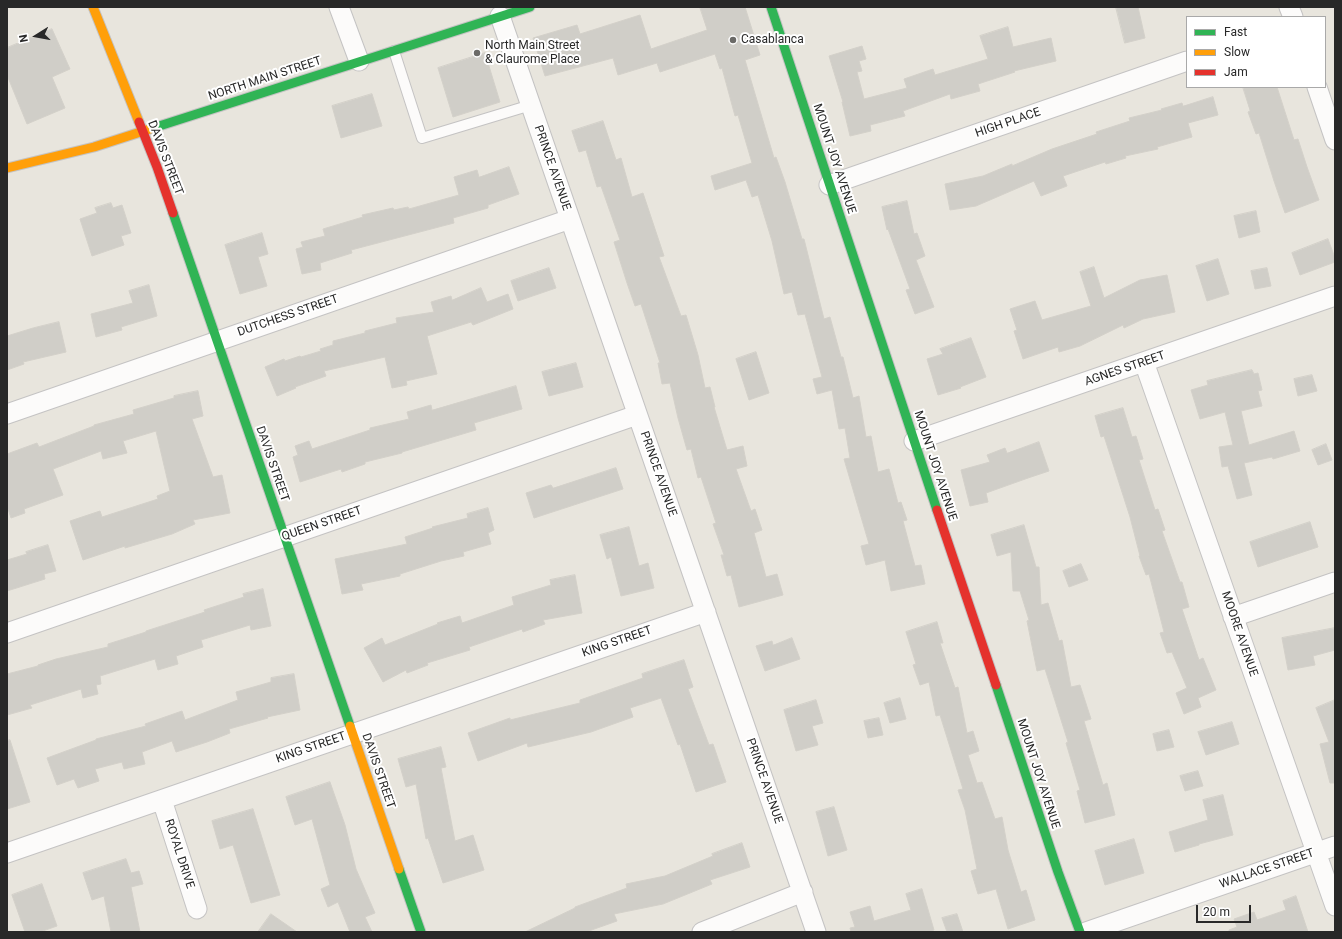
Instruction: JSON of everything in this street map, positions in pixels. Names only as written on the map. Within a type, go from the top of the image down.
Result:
[{"type":"street","name":"DAVIS STREET","points":[[93,7],[157,167],[421,932]]},
{"type":"street","points":[[339,7],[359,61]]},
{"type":"street","name":"NORTH MAIN STREET","points":[[7,168],[94,147],[530,7]]},
{"type":"street","name":"MOUNT JOY AVENUE","points":[[771,7],[914,441],[1058,872],[1080,932]]},
{"type":"street","name":"PRINCE AVENUE","points":[[500,16],[816,932]]},
{"type":"street","name":"HIGH PLACE","points":[[830,185],[1186,61]]},
{"type":"street","points":[[1317,88],[1335,140]]},
{"type":"street","name":"DUTCHESS STREET","points":[[7,414],[570,219]]},
{"type":"street","name":"AGNES STREET","points":[[914,441],[1335,296]]},
{"type":"street","name":"MOORE AVENUE","points":[[1144,362],[1335,906]]},
{"type":"street","name":"QUEEN STREET","points":[[7,633],[637,415]]},
{"type":"street","points":[[1233,617],[1335,582]]},
{"type":"street","name":"KING STREET","points":[[7,853],[706,612]]},
{"type":"street","name":"ROYAL DRIVE","points":[[162,800],[197,909]]},
{"type":"street","name":"WALLACE STREET","points":[[1086,932],[1335,846]]},
{"type":"street","points":[[702,932],[802,892]]},
{"type":"lane","points":[[394,51],[422,138],[531,105]]},
{"type":"building","points":[[700,7],[745,7],[760,55],[745,60],[774,158],[776,157],[802,239],[804,239],[824,319],[830,317],[841,357],[843,357],[853,398],[859,396],[866,437],[871,436],[878,472],[889,469],[898,503],[901,502],[907,520],[903,521],[915,566],[921,565],[925,584],[891,591],[885,560],[866,565],[861,546],[869,544],[844,459],[850,458],[845,428],[839,429],[832,390],[817,394],[813,379],[822,377],[805,314],[798,315],[792,292],[784,294],[772,241],[758,195],[752,197],[746,180],[715,190],[711,176],[752,163],[738,115],[735,116],[722,68],[720,69],[715,54],[660,72],[657,63],[618,75],[613,58],[545,76],[533,38],[577,25],[580,34],[640,15],[651,49],[707,30]]},
{"type":"building","points":[[1116,7],[1138,7],[1145,38],[1125,43]]},
{"type":"building","points":[[1008,27],[1013,47],[1051,38],[1056,61],[1014,71],[1015,72],[978,84],[980,91],[951,99],[950,94],[903,111],[905,116],[870,125],[871,131],[850,136],[843,102],[829,56],[862,46],[866,59],[859,61],[862,71],[857,72],[864,99],[907,88],[904,79],[933,69],[935,75],[988,59],[980,36]]},
{"type":"building","points":[[52,29],[70,69],[52,77],[65,108],[27,124],[7,75],[7,48]]},
{"type":"building","points":[[485,53],[500,102],[453,117],[438,68]]},
{"type":"building","points":[[1243,88],[1277,88],[1294,140],[1298,139],[1319,200],[1285,213],[1259,133],[1256,134],[1248,112],[1250,111]]},
{"type":"building","points":[[372,94],[382,126],[341,138],[332,106]]},
{"type":"building","points":[[1213,97],[1218,115],[1188,123],[1192,137],[1157,147],[1158,149],[1125,156],[1126,158],[1106,164],[1105,162],[1063,176],[1067,186],[1041,196],[1034,181],[976,206],[950,210],[945,184],[983,176],[1012,164],[1012,166],[1052,149],[1097,134],[1096,132],[1130,121],[1129,118],[1162,110],[1161,109],[1182,103],[1183,106]]},
{"type":"building","points":[[603,121],[616,160],[621,158],[632,197],[643,193],[664,256],[659,257],[681,316],[686,315],[698,355],[705,388],[710,387],[714,407],[727,450],[743,446],[747,466],[736,469],[751,511],[755,509],[762,530],[754,533],[766,577],[777,574],[783,595],[739,607],[731,575],[727,576],[721,555],[724,555],[713,524],[716,523],[701,477],[698,478],[691,449],[687,450],[670,383],[662,384],[658,363],[660,363],[641,304],[635,306],[627,283],[614,242],[620,240],[601,186],[597,187],[586,150],[579,152],[572,131]]},
{"type":"building","points":[[509,167],[519,194],[488,205],[488,208],[453,218],[454,223],[351,250],[352,253],[320,263],[321,270],[302,274],[296,249],[303,247],[301,242],[325,236],[323,229],[363,217],[362,215],[393,208],[394,210],[408,207],[409,209],[459,195],[454,177],[477,170],[479,177]]},
{"type":"building","points":[[907,201],[914,234],[917,233],[925,256],[916,260],[934,307],[915,314],[906,290],[910,289],[888,229],[887,230],[882,207]]},
{"type":"building","points":[[111,203],[113,208],[122,205],[131,233],[121,236],[124,245],[92,256],[80,219],[97,213],[95,208]]},
{"type":"building","points":[[1256,211],[1260,232],[1239,238],[1234,216]]},
{"type":"building","points":[[262,233],[268,254],[258,257],[267,286],[240,294],[225,245]]},
{"type":"building","points":[[1328,239],[1335,262],[1300,275],[1292,253]]},
{"type":"building","points":[[1218,259],[1229,294],[1207,301],[1196,266]]},
{"type":"building","points":[[1094,267],[1104,298],[1140,280],[1167,275],[1175,312],[1143,319],[1124,328],[1123,325],[1080,346],[1059,352],[1058,347],[1023,359],[1014,331],[1017,330],[1010,309],[1035,301],[1042,320],[1091,306],[1080,272]]},
{"type":"building","points":[[549,268],[556,288],[518,301],[511,281]]},
{"type":"building","points":[[1267,268],[1271,286],[1255,289],[1251,271]]},
{"type":"building","points":[[149,285],[157,316],[121,327],[122,330],[96,337],[91,314],[133,303],[129,291]]},
{"type":"building","points":[[481,288],[487,302],[508,294],[513,309],[473,325],[471,322],[427,336],[437,374],[406,381],[407,385],[392,388],[385,357],[324,371],[326,376],[295,387],[296,388],[277,396],[265,367],[284,359],[285,361],[321,351],[320,349],[333,345],[333,341],[397,323],[396,318],[434,312],[431,302],[451,296],[452,300]]},
{"type":"building","points":[[59,322],[66,352],[23,362],[24,364],[7,370],[7,336]]},
{"type":"building","points":[[971,338],[986,377],[960,387],[961,388],[938,395],[927,359],[943,354],[940,349]]},
{"type":"building","points":[[756,352],[769,393],[749,400],[736,359]]},
{"type":"building","points":[[576,363],[583,387],[549,396],[542,372]]},
{"type":"building","points":[[1252,370],[1254,374],[1258,373],[1262,390],[1258,391],[1262,406],[1241,411],[1249,445],[1294,431],[1300,451],[1273,459],[1272,457],[1244,463],[1252,495],[1237,499],[1228,466],[1222,467],[1219,447],[1233,445],[1225,412],[1200,419],[1191,390],[1208,385],[1207,381]]},
{"type":"building","points":[[1312,375],[1317,391],[1298,396],[1294,379]]},
{"type":"building","points":[[516,386],[522,409],[474,423],[476,430],[402,453],[365,462],[365,464],[342,472],[341,469],[300,482],[293,457],[298,455],[295,446],[309,441],[312,449],[370,430],[370,428],[409,419],[407,412],[431,405],[432,410]]},
{"type":"building","points":[[198,391],[203,416],[192,419],[213,477],[222,475],[230,513],[193,520],[195,524],[172,534],[125,548],[125,546],[83,560],[70,521],[100,511],[102,517],[158,499],[157,496],[170,491],[156,431],[123,441],[127,453],[103,459],[101,451],[53,469],[63,495],[24,509],[25,513],[11,518],[7,506],[7,454],[37,443],[39,447],[94,425],[134,414],[133,410],[174,398],[174,396]]},
{"type":"building","points":[[1123,408],[1132,437],[1136,436],[1143,459],[1139,460],[1155,510],[1158,509],[1165,530],[1162,531],[1180,582],[1182,582],[1189,607],[1182,609],[1199,660],[1203,658],[1216,690],[1198,698],[1201,707],[1184,714],[1176,693],[1187,688],[1172,652],[1167,653],[1160,633],[1164,632],[1149,574],[1146,575],[1139,556],[1130,517],[1104,436],[1101,437],[1095,416]]},
{"type":"building","points":[[1039,442],[1049,471],[986,493],[988,502],[970,506],[961,470],[990,462],[987,455],[1005,448],[1007,453]]},
{"type":"building","points":[[1326,444],[1332,460],[1318,465],[1312,450]]},
{"type":"building","points":[[616,468],[623,489],[534,518],[526,493],[551,485],[553,488]]},
{"type":"building","points":[[488,508],[494,530],[488,533],[491,544],[463,552],[464,556],[441,561],[400,574],[400,576],[361,584],[363,590],[342,594],[335,559],[407,544],[405,537],[433,528],[432,527],[468,518],[467,514]]},
{"type":"building","points":[[1310,522],[1318,547],[1258,567],[1250,542]]},
{"type":"building","points":[[1024,525],[1036,567],[1039,567],[1041,605],[1048,603],[1059,641],[1062,640],[1071,687],[1080,685],[1091,719],[1084,721],[1103,785],[1107,783],[1115,815],[1085,823],[1077,791],[1080,790],[1066,743],[1068,742],[1045,669],[1037,671],[1027,621],[1029,620],[1020,591],[1013,591],[1011,552],[997,556],[991,535]]},
{"type":"building","points":[[629,527],[639,566],[648,563],[654,588],[621,596],[611,557],[607,559],[600,535]]},
{"type":"building","points":[[48,545],[56,571],[44,574],[45,579],[7,591],[7,560],[27,554],[26,552]]},
{"type":"building","points":[[1081,564],[1088,580],[1069,587],[1063,571]]},
{"type":"building","points":[[575,575],[582,613],[543,620],[545,624],[523,632],[522,629],[469,647],[470,650],[427,663],[428,665],[407,673],[406,670],[383,682],[364,648],[382,638],[385,645],[438,624],[437,623],[460,616],[462,623],[514,605],[512,597],[551,585],[550,580]]},
{"type":"building","points":[[263,589],[271,626],[251,630],[250,625],[201,640],[203,647],[176,656],[178,664],[158,670],[155,659],[100,676],[101,684],[96,685],[98,694],[83,698],[81,689],[30,705],[32,708],[7,715],[7,674],[38,666],[56,659],[108,647],[108,644],[205,612],[204,610],[244,597],[243,594]]},
{"type":"building","points":[[937,622],[943,643],[940,643],[955,688],[958,687],[967,733],[973,731],[979,751],[968,755],[977,783],[982,782],[995,819],[1002,817],[1008,850],[1021,892],[1026,890],[1035,920],[1008,929],[996,889],[978,894],[971,871],[977,869],[965,810],[958,790],[963,789],[940,715],[936,716],[929,682],[920,685],[913,665],[916,664],[906,632]]},
{"type":"building","points":[[1335,628],[1335,650],[1313,656],[1315,665],[1288,670],[1282,638]]},
{"type":"building","points":[[792,638],[800,659],[765,671],[756,646],[772,641],[773,645]]},
{"type":"building","points":[[684,660],[693,687],[688,689],[709,745],[713,744],[726,782],[696,792],[680,744],[678,745],[661,698],[630,708],[633,717],[591,732],[528,747],[527,743],[478,761],[468,733],[510,718],[510,720],[580,703],[580,700],[643,678],[642,674]]},
{"type":"building","points":[[294,674],[300,710],[267,717],[268,718],[229,729],[230,733],[176,752],[172,741],[142,752],[145,764],[124,769],[122,762],[95,769],[99,781],[78,788],[74,779],[57,785],[47,758],[96,739],[146,726],[145,724],[182,711],[185,720],[238,700],[236,692],[271,682],[271,678]]},
{"type":"building","points":[[900,698],[906,719],[890,723],[884,703]]},
{"type":"building","points":[[816,700],[823,723],[812,726],[818,745],[796,751],[784,710]]},
{"type":"building","points":[[1335,700],[1335,783],[1330,783],[1320,744],[1329,742],[1316,708]]},
{"type":"building","points":[[879,718],[883,735],[868,738],[864,721]]},
{"type":"building","points":[[1232,722],[1239,744],[1206,755],[1198,732]]},
{"type":"building","points":[[1169,730],[1174,747],[1157,751],[1153,734]]},
{"type":"building","points":[[10,740],[30,802],[7,809],[7,741]]},
{"type":"building","points":[[441,747],[446,767],[441,768],[455,841],[473,835],[484,870],[443,883],[428,838],[426,839],[416,784],[406,787],[398,759]]},
{"type":"building","points":[[1198,771],[1203,786],[1185,791],[1180,776]]},
{"type":"building","points":[[330,782],[345,825],[356,869],[375,913],[365,917],[372,932],[350,932],[338,902],[328,907],[321,889],[330,885],[312,819],[295,825],[286,797]]},
{"type":"building","points":[[1223,795],[1233,835],[1175,852],[1169,832],[1208,820],[1203,800]]},
{"type":"building","points":[[834,807],[847,850],[828,856],[816,812]]},
{"type":"building","points":[[253,809],[280,895],[251,903],[233,845],[220,849],[212,821]]},
{"type":"building","points":[[1134,839],[1144,873],[1105,885],[1095,851]]},
{"type":"building","points":[[742,843],[750,867],[710,880],[712,884],[663,904],[614,914],[617,921],[586,932],[525,932],[575,907],[627,888],[626,884],[665,876],[713,856],[712,854]]},
{"type":"building","points":[[126,859],[131,873],[139,871],[143,884],[131,887],[140,932],[111,932],[104,896],[92,900],[83,873]]},
{"type":"building","points":[[42,884],[57,926],[40,932],[25,932],[12,895]]},
{"type":"building","points":[[922,889],[934,930],[926,932],[851,932],[850,928],[855,927],[850,912],[870,906],[874,921],[911,910],[906,894]]},
{"type":"building","points":[[1296,896],[1308,932],[1229,932],[1229,930],[1237,927],[1234,919],[1254,912],[1257,920],[1286,910],[1283,901]]},
{"type":"building","points":[[271,914],[297,932],[258,932]]},
{"type":"building","points":[[957,914],[963,932],[947,932],[942,918]]},
{"type":"traffic: fast","points":[[153,128],[530,7]]},
{"type":"traffic: fast","points":[[771,7],[937,510]]},
{"type":"traffic: fast","points":[[173,213],[350,726]]},
{"type":"traffic: fast","points":[[996,685],[1058,872],[1080,932]]},
{"type":"traffic: fast","points":[[399,869],[421,932]]},
{"type":"traffic: slow","points":[[93,7],[139,122]]},
{"type":"traffic: slow","points":[[7,168],[94,147],[153,128]]},
{"type":"traffic: slow","points":[[350,726],[399,869]]},
{"type":"traffic: jam","points":[[139,122],[173,213]]},
{"type":"traffic: jam","points":[[937,510],[996,685]]},
{"type":"place","name":"Casablanca","points":[[733,40]]},
{"type":"place","name":"North Main Street & Claurome Place","points":[[477,53]]}]
